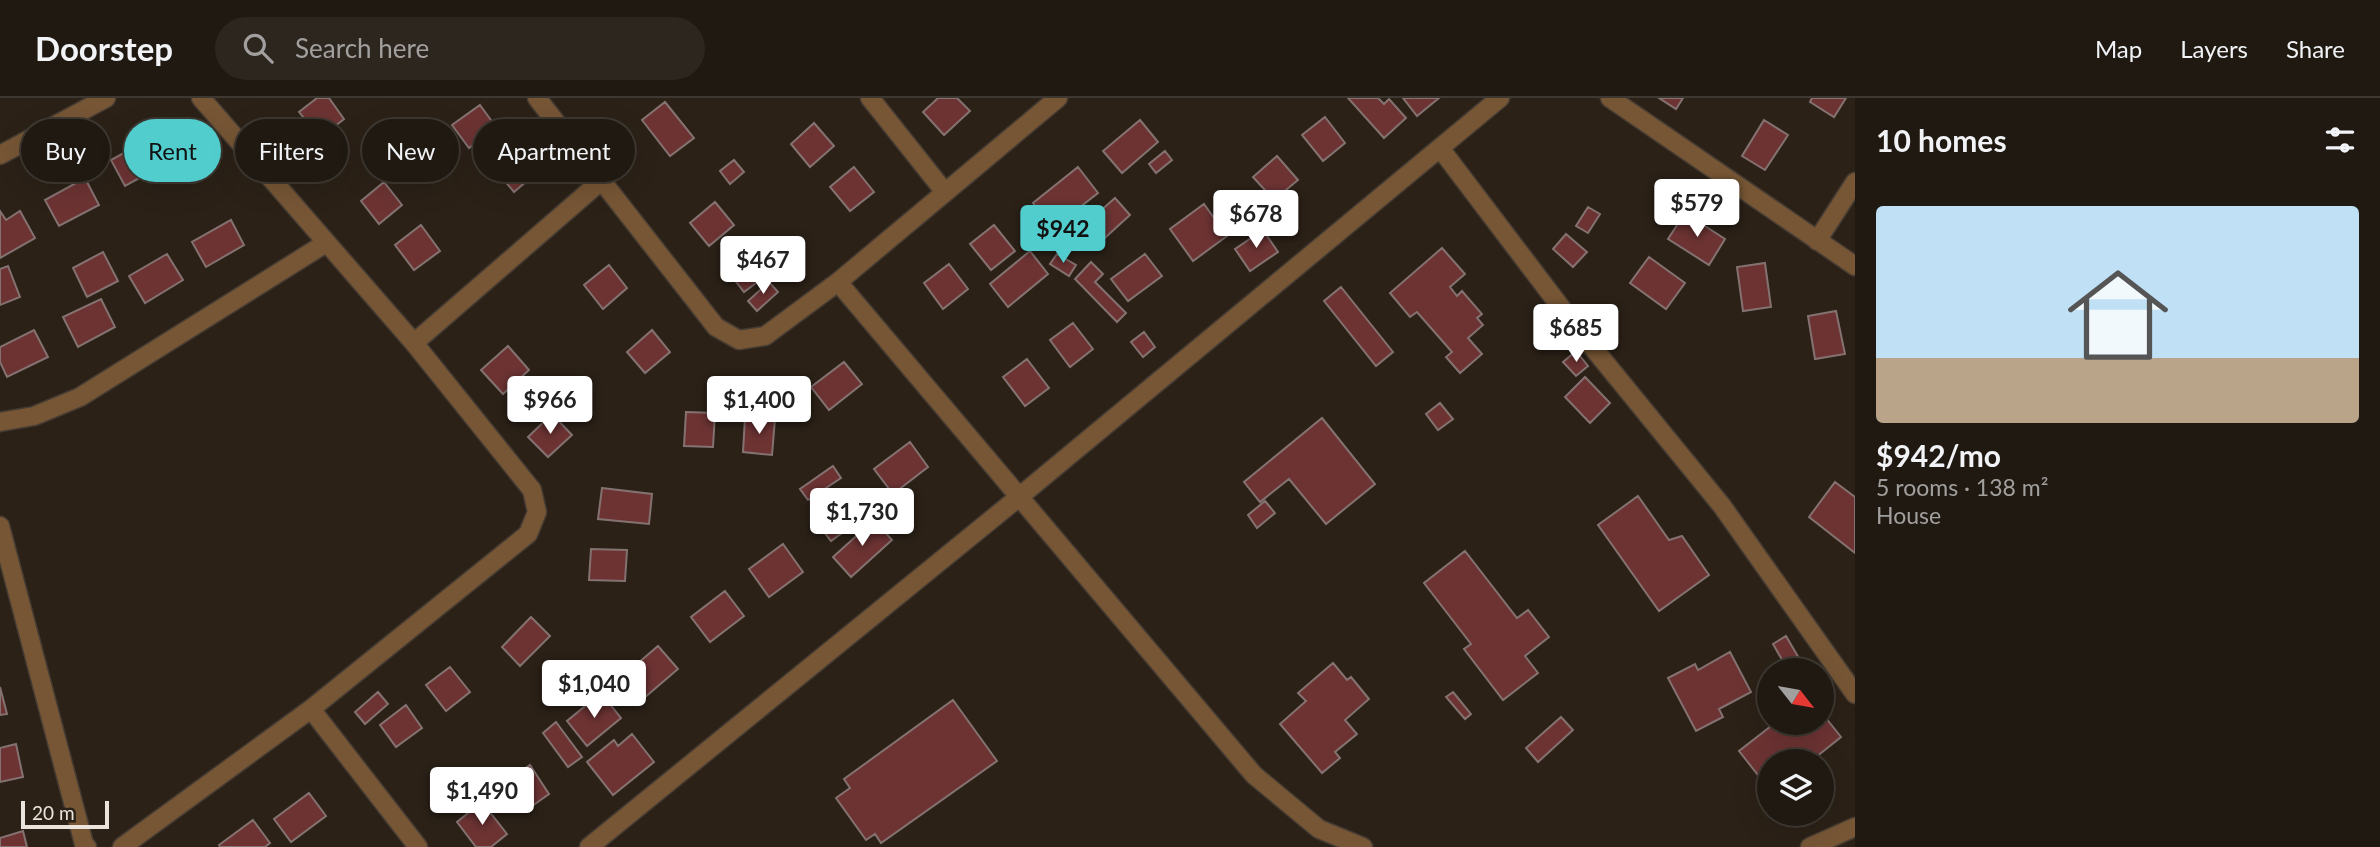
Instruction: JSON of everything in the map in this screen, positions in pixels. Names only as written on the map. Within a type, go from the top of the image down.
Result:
[{"type":"street","points":[[0,155],[106,98]]},
{"type":"street","points":[[122,847],[311,709],[528,534],[537,512],[532,490],[414,344],[201,98]]},
{"type":"street","points":[[537,98],[553,119]]},
{"type":"street","points":[[870,98],[944,191]]},
{"type":"street","points":[[602,182],[716,327],[739,341],[765,336],[838,282],[1058,98]]},
{"type":"street","points":[[589,847],[1019,497],[1500,98]]},
{"type":"street","points":[[1610,98],[1855,265]]},
{"type":"street","points":[[1440,148],[1572,322],[1722,506],[1855,694]]},
{"type":"street","points":[[414,344],[600,182]]},
{"type":"street","points":[[1817,241],[1855,182]]},
{"type":"street","points":[[0,422],[34,416],[80,397],[326,243]]},
{"type":"street","points":[[838,282],[1254,775],[1319,828],[1363,847]]},
{"type":"street","points":[[0,526],[84,844],[87,847]]},
{"type":"street","points":[[311,709],[418,847]]},
{"type":"street","points":[[1810,847],[1855,827]]},
{"type":"building","points":[[317,98],[329,98],[344,119],[305,119],[299,112]]},
{"type":"building","points":[[938,98],[957,98],[970,111],[944,135],[923,112]]},
{"type":"building","points":[[1348,98],[1378,98],[1384,104],[1389,99],[1406,118],[1384,138]]},
{"type":"building","points":[[1403,98],[1439,98],[1417,116]]},
{"type":"building","points":[[1659,98],[1683,98],[1676,109]]},
{"type":"building","points":[[1812,98],[1846,98],[1834,117],[1810,102]]},
{"type":"building","points":[[665,102],[694,138],[670,156],[642,120]]},
{"type":"building","points":[[480,105],[490,119],[473,119],[473,145],[469,148],[459,134],[459,120]]},
{"type":"building","points":[[1325,117],[1345,143],[1323,161],[1302,135]]},
{"type":"building","points":[[1140,120],[1158,142],[1122,173],[1103,151]]},
{"type":"building","points":[[1764,120],[1788,135],[1765,170],[1742,156]]},
{"type":"building","points":[[814,123],[834,146],[810,167],[791,144]]},
{"type":"building","points":[[1165,151],[1172,160],[1156,173],[1149,164]]},
{"type":"building","points":[[124,153],[124,182],[132,182],[125,186],[111,160]]},
{"type":"building","points":[[1277,156],[1298,180],[1274,200],[1253,177]]},
{"type":"building","points":[[734,160],[744,172],[730,184],[720,171]]},
{"type":"building","points":[[854,167],[874,192],[850,211],[830,187]]},
{"type":"building","points":[[1078,167],[1098,193],[1053,228],[1033,203]]},
{"type":"building","points":[[78,182],[87,182],[99,205],[59,226],[45,200]]},
{"type":"building","points":[[384,182],[402,205],[379,224],[361,201]]},
{"type":"building","points":[[506,182],[526,182],[514,192]]},
{"type":"building","points":[[1115,198],[1130,215],[1096,246],[1080,229]]},
{"type":"building","points":[[715,202],[734,225],[709,246],[690,223]]},
{"type":"building","points":[[1204,204],[1227,236],[1193,261],[1170,229]]},
{"type":"building","points":[[1588,207],[1600,214],[1588,233],[1576,226]]},
{"type":"building","points":[[0,211],[6,220],[20,211],[35,238],[0,258]]},
{"type":"building","points":[[1685,213],[1725,239],[1709,265],[1668,239]]},
{"type":"building","points":[[231,220],[244,245],[206,267],[192,242]]},
{"type":"building","points":[[421,225],[440,251],[414,270],[395,245]]},
{"type":"building","points":[[994,225],[1015,251],[991,270],[970,244]]},
{"type":"building","points":[[1263,230],[1278,252],[1250,271],[1235,249]]},
{"type":"building","points":[[1566,234],[1587,252],[1573,267],[1553,249]]},
{"type":"building","points":[[1442,248],[1465,274],[1450,287],[1457,296],[1462,291],[1482,314],[1477,318],[1483,325],[1468,338],[1482,354],[1460,373],[1446,357],[1452,352],[1417,312],[1410,317],[1390,293]]},
{"type":"building","points":[[756,249],[772,271],[744,292],[727,270]]},
{"type":"building","points":[[1030,251],[1048,274],[1008,307],[990,284]]},
{"type":"building","points":[[103,252],[118,281],[87,297],[73,268]]},
{"type":"building","points":[[167,254],[183,280],[145,303],[129,276]]},
{"type":"building","points":[[1057,254],[1076,265],[1069,276],[1050,264]]},
{"type":"building","points":[[1145,254],[1162,276],[1128,301],[1111,279]]},
{"type":"building","points":[[1649,257],[1685,283],[1666,309],[1630,283]]},
{"type":"building","points":[[1091,262],[1103,274],[1095,282],[1126,313],[1117,322],[1075,279]]},
{"type":"building","points":[[1765,263],[1771,307],[1743,311],[1737,267]]},
{"type":"building","points":[[949,264],[968,289],[943,309],[924,283]]},
{"type":"building","points":[[609,265],[627,288],[603,309],[584,285]]},
{"type":"building","points":[[8,266],[20,297],[0,305],[0,269]]},
{"type":"building","points":[[769,282],[778,292],[757,311],[748,301]]},
{"type":"building","points":[[1341,287],[1393,352],[1376,366],[1324,301]]},
{"type":"building","points":[[101,299],[115,327],[78,347],[63,317]]},
{"type":"building","points":[[1836,311],[1845,354],[1815,359],[1808,316]]},
{"type":"building","points":[[1073,323],[1093,349],[1070,367],[1050,340]]},
{"type":"building","points":[[34,330],[48,357],[7,377],[0,362],[0,347]]},
{"type":"building","points":[[652,330],[670,352],[645,373],[627,352]]},
{"type":"building","points":[[1144,332],[1155,347],[1143,357],[1131,342]]},
{"type":"building","points":[[508,346],[529,370],[503,394],[481,370]]},
{"type":"building","points":[[1576,351],[1588,366],[1576,376],[1563,362]]},
{"type":"building","points":[[1027,359],[1049,388],[1025,406],[1003,377]]},
{"type":"building","points":[[844,362],[862,384],[829,410],[811,387]]},
{"type":"building","points":[[1585,377],[1610,403],[1590,423],[1565,397]]},
{"type":"building","points":[[1440,403],[1453,419],[1438,430],[1426,414]]},
{"type":"building","points":[[686,412],[715,413],[713,447],[684,446]]},
{"type":"building","points":[[552,414],[572,435],[548,457],[528,437]]},
{"type":"building","points":[[745,417],[775,419],[772,455],[743,452]]},
{"type":"building","points":[[1322,418],[1375,484],[1326,524],[1289,479],[1260,502],[1244,482]]},
{"type":"building","points":[[910,442],[928,467],[893,494],[874,469]]},
{"type":"building","points":[[833,466],[841,478],[808,500],[800,489]]},
{"type":"building","points":[[1835,482],[1855,497],[1855,553],[1809,517]]},
{"type":"building","points":[[602,488],[652,494],[649,524],[598,519]]},
{"type":"building","points":[[851,490],[869,513],[831,541],[814,519]]},
{"type":"building","points":[[1638,496],[1669,540],[1682,536],[1709,575],[1659,611],[1598,525]]},
{"type":"building","points":[[1265,501],[1275,513],[1257,528],[1248,515]]},
{"type":"building","points":[[874,520],[892,540],[851,577],[833,557]]},
{"type":"building","points":[[783,544],[803,572],[769,597],[749,569]]},
{"type":"building","points":[[591,549],[627,550],[625,581],[589,580]]},
{"type":"building","points":[[1465,551],[1517,618],[1528,610],[1549,637],[1525,656],[1538,673],[1503,700],[1464,649],[1471,644],[1424,583]]},
{"type":"building","points":[[725,591],[744,616],[710,642],[691,617]]},
{"type":"building","points":[[531,617],[550,636],[520,666],[502,647]]},
{"type":"building","points":[[1786,636],[1799,658],[1781,658],[1773,644]]},
{"type":"building","points":[[658,646],[678,669],[644,698],[624,675]]},
{"type":"building","points":[[1730,652],[1751,692],[1719,709],[1723,717],[1696,731],[1668,678],[1695,664],[1698,670]]},
{"type":"building","points":[[1333,663],[1347,680],[1351,677],[1369,699],[1345,720],[1357,734],[1335,752],[1340,758],[1322,773],[1280,724],[1306,701],[1298,693]]},
{"type":"building","points":[[450,667],[470,692],[446,711],[426,685]]},
{"type":"building","points":[[0,687],[7,714],[0,715]]},
{"type":"building","points":[[378,692],[388,704],[365,724],[355,712]]},
{"type":"building","points":[[1453,692],[1471,714],[1465,719],[1446,697]]},
{"type":"building","points":[[601,693],[621,718],[587,746],[567,721]]},
{"type":"building","points":[[953,700],[997,761],[881,843],[875,834],[866,840],[836,798],[850,788],[844,779]]},
{"type":"building","points":[[406,705],[422,728],[396,747],[380,725]]},
{"type":"building","points":[[1561,717],[1573,730],[1538,762],[1526,748]]},
{"type":"building","points":[[556,722],[582,757],[568,767],[543,733]]},
{"type":"building","points":[[1834,728],[1841,737],[1826,749],[1757,749],[1757,774],[1739,751],[1760,735],[1834,735]]},
{"type":"building","points":[[632,734],[654,762],[613,795],[587,762],[614,740],[618,746]]},
{"type":"building","points":[[16,744],[23,777],[0,782],[0,748]]},
{"type":"building","points":[[530,765],[549,794],[525,811],[506,782]]},
{"type":"building","points":[[309,793],[326,816],[291,842],[274,819]]},
{"type":"building","points":[[482,802],[507,834],[491,847],[476,847],[457,822]]},
{"type":"building","points":[[253,820],[270,843],[265,847],[220,847],[219,845]]},
{"type":"building","points":[[23,831],[27,847],[0,847],[0,838]]}]
